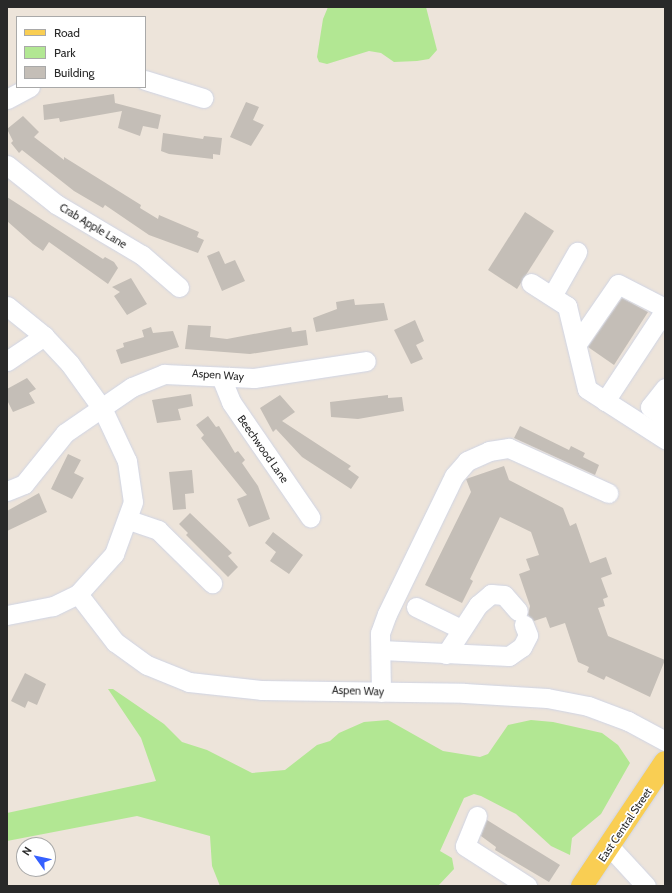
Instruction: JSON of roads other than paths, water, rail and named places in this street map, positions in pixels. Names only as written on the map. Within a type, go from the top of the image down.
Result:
[{"type":"main road","name":"East Central Street","points":[[582,886],[610,847],[665,762]]},
{"type":"street","points":[[146,80],[203,98]]},
{"type":"street","points":[[7,99],[28,88]]},
{"type":"street","name":"Crab Apple Lane","points":[[7,164],[56,204],[142,255],[179,287]]},
{"type":"street","points":[[552,296],[577,252]]},
{"type":"street","points":[[531,283],[567,306],[578,342],[587,389],[665,439]]},
{"type":"street","points":[[578,342],[618,284],[665,309],[605,401]]},
{"type":"street","points":[[7,306],[44,336],[70,364],[103,410],[127,461],[133,502],[129,520],[114,554],[78,594],[53,606],[7,615]]},
{"type":"street","points":[[7,361],[44,336]]},
{"type":"street","name":"Aspen Way","points":[[7,491],[24,484],[65,433],[103,410],[132,387],[164,374],[197,373],[221,377],[254,378],[366,361]]},
{"type":"street","name":"Beechwood Lane","points":[[221,377],[230,402],[310,517]]},
{"type":"street","points":[[665,388],[650,407],[665,418]]},
{"type":"street","points":[[381,692],[382,650],[380,633],[387,614],[454,476],[467,461],[489,451],[509,448],[608,493]]},
{"type":"street","points":[[129,520],[158,530],[212,582]]},
{"type":"street","name":"Aspen Way","points":[[78,594],[115,642],[147,665],[188,682],[261,690],[381,692],[547,698],[588,706],[628,721],[665,741]]},
{"type":"street","points":[[382,650],[446,654],[509,656],[522,647],[528,635],[521,618],[504,594],[491,594],[461,629],[446,654]]},
{"type":"street","points":[[416,608],[461,629]]},
{"type":"street","points":[[477,816],[465,846],[528,886]]},
{"type":"street","points":[[610,847],[646,886]]}]
